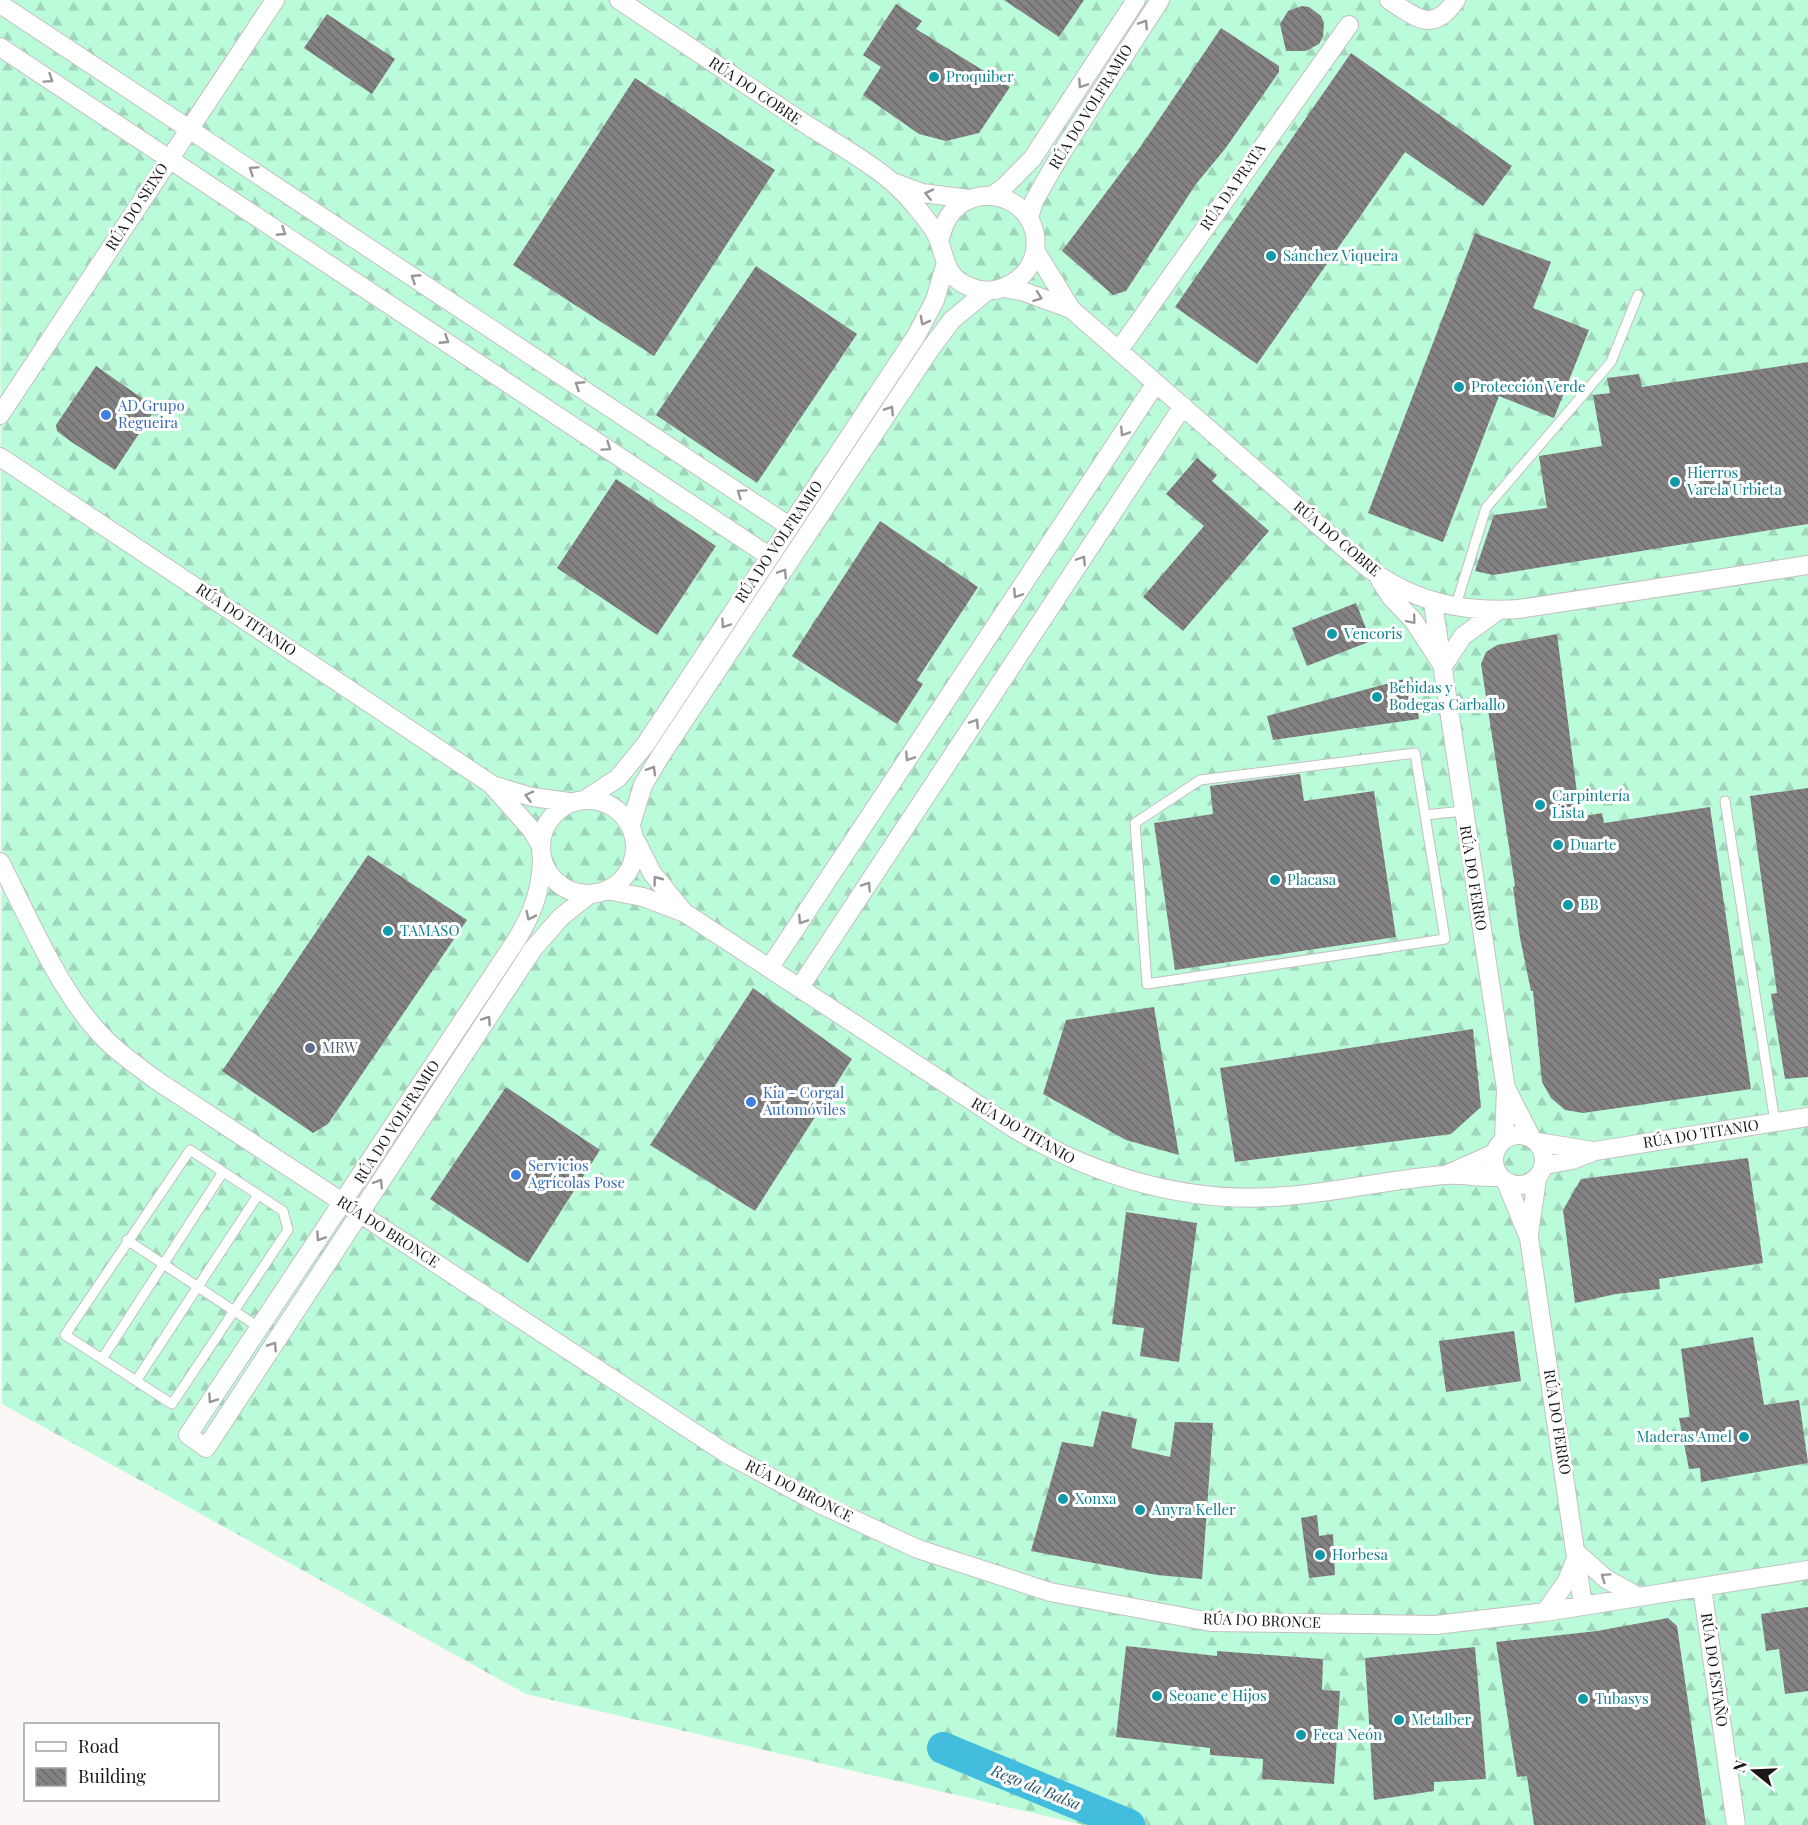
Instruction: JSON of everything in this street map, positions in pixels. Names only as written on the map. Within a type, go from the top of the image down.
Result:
[{"type":"street","name":"RÚA DO SEIXO","points":[[0,415],[275,0]]},
{"type":"street","name":"RÚA DO COBRE","points":[[619,0],[892,182]]},
{"type":"street","name":"RÚA DO VOLFRAMIO","points":[[993,195],[1032,159],[1137,0]]},
{"type":"street","name":"RÚA DO VOLFRAMIO","points":[[1029,218],[1034,201],[1062,152],[1160,0]]},
{"type":"street","points":[[1389,0],[1426,21],[1437,20],[1449,11],[1456,0]]},
{"type":"street","points":[[0,4],[632,419],[789,526]]},
{"type":"street","name":"RÚA DA PRATA","points":[[1119,350],[1348,25]]},
{"type":"street","points":[[0,47],[769,556]]},
{"type":"street","points":[[892,182],[922,193],[969,199],[993,195],[1006,198],[1020,207],[1029,218],[1035,233],[1035,250],[1029,268],[1018,280],[995,290]]},
{"type":"street","points":[[892,182],[939,241],[945,266],[956,279],[971,288],[1025,292],[1071,309]]},
{"type":"street","points":[[939,241],[945,223],[953,211],[969,199]]},
{"type":"street","points":[[1035,250],[1071,309]]},
{"type":"street","name":"RÚA DO VOLFRAMIO","points":[[578,801],[618,778],[645,745],[916,336],[935,300],[945,266]]},
{"type":"street","name":"RÚA DO VOLFRAMIO","points":[[633,833],[643,785],[661,755],[931,348],[952,320],[995,290]]},
{"type":"street","name":"RÚA DO COBRE","points":[[1071,309],[1378,575],[1398,588],[1433,603],[1455,608],[1499,610],[1556,604],[1808,566]]},
{"type":"street","points":[[770,968],[1156,383]]},
{"type":"street","points":[[800,987],[1183,406]]},
{"type":"street","name":"RÚA DO TITANIO","points":[[0,457],[491,784]]},
{"type":"street","name":"RÚA DO FERRO","points":[[1378,575],[1391,597],[1413,620],[1443,666]]},
{"type":"street","name":"RÚA DO FERRO","points":[[1433,603],[1506,1089],[1500,1146]]},
{"type":"street","points":[[1443,666],[1463,636],[1499,610]]},
{"type":"street","points":[[491,784],[532,797],[605,803],[620,812],[652,873],[686,913]]},
{"type":"street","points":[[491,784],[531,830],[549,874],[560,885],[576,892],[643,897],[686,913]]},
{"type":"street","points":[[541,851],[544,826],[554,813],[578,801]]},
{"type":"street","points":[[598,892],[618,884],[629,871],[634,858],[633,833]]},
{"type":"street","name":"RÚA DO VOLFRAMIO","points":[[541,851],[541,886],[532,914],[344,1202],[188,1435],[206,1448],[533,949],[561,916],[598,892]]},
{"type":"street","name":"RÚA DO BRONCE","points":[[0,862],[65,985],[83,1014],[105,1039],[156,1080],[727,1454],[822,1505],[918,1549],[1050,1592],[1211,1622],[1436,1625],[1545,1611],[1808,1570]]},
{"type":"street","name":"RÚA DO TITANIO","points":[[686,913],[1015,1129],[1051,1149],[1125,1179],[1192,1195],[1252,1198],[1446,1175],[1503,1179]]},
{"type":"street","name":"RÚA DO FERRO","points":[[1506,1089],[1534,1139]]},
{"type":"street","name":"RÚA DO TITANIO","points":[[1541,1172],[1595,1151],[1808,1117]]},
{"type":"street","points":[[1516,1135],[1534,1139],[1542,1148],[1541,1172],[1526,1185],[1503,1179],[1495,1168],[1500,1146],[1516,1135]]},
{"type":"street","name":"RÚA DO TITANIO","points":[[1534,1139],[1595,1151]]},
{"type":"street","name":"RÚA DO TITANIO","points":[[1446,1175],[1500,1146]]},
{"type":"street","name":"RÚA DO FERRO","points":[[1529,1238],[1541,1172]]},
{"type":"street","name":"RÚA DO FERRO","points":[[1503,1179],[1529,1238],[1584,1605]]},
{"type":"street","points":[[1545,1611],[1567,1581],[1578,1554],[1606,1579],[1637,1596]]},
{"type":"street","name":"RÚA DO ESTAÑO","points":[[1702,1587],[1736,1825]]},
{"type":"lane","points":[[1455,608],[1486,508],[1611,362],[1638,295]]},
{"type":"lane","points":[[1415,753],[1425,815],[1445,939],[1147,984],[1135,823],[1200,780],[1415,753]]},
{"type":"lane","points":[[1725,801],[1775,1122]]},
{"type":"lane","points":[[1425,815],[1463,811]]},
{"type":"lane","points":[[190,1150],[258,1195],[283,1210],[288,1230],[172,1404],[65,1335],[127,1240],[190,1150]]},
{"type":"lane","points":[[102,1359],[223,1172]]},
{"type":"lane","points":[[136,1381],[258,1195]]},
{"type":"lane","points":[[127,1240],[260,1328]]},
{"type":"green space","points":[[0,0],[1808,0],[1808,1825],[1084,1825],[526,1694],[2,1404]]},
{"type":"building","points":[[1004,0],[1084,0],[1059,37]]},
{"type":"building","name":"Proquiber","points":[[896,4],[922,21],[916,29],[1010,87],[979,133],[946,141],[919,134],[863,95],[881,67],[863,55]]},
{"type":"building","points":[[1302,6],[1309,7],[1321,16],[1324,23],[1323,37],[1319,44],[1306,51],[1286,51],[1280,24],[1288,11]]},
{"type":"building","points":[[327,14],[395,59],[372,94],[304,48]]},
{"type":"building","points":[[1221,28],[1279,66],[1279,72],[1225,149],[1196,184],[1126,291],[1113,295],[1062,251],[1141,146]]},
{"type":"building","name":"Sánchez Viqueira","points":[[1351,53],[1512,166],[1483,206],[1405,152],[1257,364],[1175,307]]},
{"type":"building","points":[[635,78],[775,170],[654,356],[513,265]]},
{"type":"building","name":"Protección Verde","points":[[1475,233],[1551,262],[1533,308],[1589,330],[1554,418],[1499,396],[1443,542],[1368,513]]},
{"type":"building","points":[[756,266],[857,334],[757,483],[656,415]]},
{"type":"building","name":"Hierros Varela Urbieta","points":[[1808,362],[1808,524],[1493,575],[1475,571],[1494,515],[1547,508],[1539,456],[1602,446],[1593,395],[1610,393],[1607,378],[1639,374],[1642,387]]},
{"type":"building","name":"AD Grupo Regueira","points":[[96,366],[156,408],[115,470],[57,431],[56,425]]},
{"type":"building","points":[[1197,458],[1217,475],[1212,481],[1269,531],[1183,631],[1143,597],[1204,526],[1166,494]]},
{"type":"building","points":[[616,479],[716,546],[657,635],[557,568]]},
{"type":"building","points":[[880,521],[978,587],[917,680],[923,684],[897,724],[792,656]]},
{"type":"building","name":"Vencoris","points":[[1356,603],[1371,641],[1307,666],[1292,628]]},
{"type":"building","points":[[1557,634],[1580,817],[1602,813],[1604,823],[1710,807],[1751,1089],[1583,1113],[1565,1110],[1551,1098],[1542,1082],[1533,991],[1531,991],[1520,938],[1513,887],[1515,886],[1481,664],[1486,652],[1497,645]]},
{"type":"building","name":"Bebidas y Bodegas Carballo","points":[[1412,677],[1419,719],[1273,740],[1267,716]]},
{"type":"building","name":"Placasa","points":[[1300,774],[1304,801],[1374,791],[1396,937],[1175,970],[1154,823],[1213,814],[1210,786]]},
{"type":"building","points":[[1808,788],[1808,1077],[1785,1079],[1771,994],[1777,993],[1750,796]]},
{"type":"building","points":[[368,855],[467,920],[328,1124],[313,1133],[222,1071]]},
{"type":"building","name":"Kia - Corgal Automóviles","points":[[753,988],[852,1059],[755,1211],[650,1145]]},
{"type":"building","points":[[1154,1007],[1179,1155],[1126,1140],[1043,1094],[1066,1020]]},
{"type":"building","points":[[1473,1029],[1481,1107],[1451,1134],[1235,1162],[1220,1068]]},
{"type":"building","name":"Servicios Agrícolas Pose","points":[[506,1087],[600,1150],[528,1263],[430,1199]]},
{"type":"building","points":[[1748,1158],[1763,1263],[1659,1279],[1660,1289],[1616,1294],[1575,1303],[1563,1210],[1581,1179]]},
{"type":"building","points":[[1126,1212],[1197,1223],[1179,1362],[1140,1356],[1144,1328],[1112,1324]]},
{"type":"building","points":[[1514,1331],[1521,1381],[1446,1392],[1439,1341]]},
{"type":"building","name":"Maderas Amel","points":[[1753,1337],[1764,1405],[1799,1400],[1808,1463],[1701,1482],[1700,1468],[1689,1469],[1679,1418],[1690,1417],[1681,1349]]},
{"type":"building","points":[[1102,1411],[1137,1419],[1131,1448],[1170,1457],[1175,1422],[1213,1423],[1202,1579],[1157,1575],[1031,1551],[1062,1442],[1093,1447]]},
{"type":"building","name":"Horbesa","points":[[1317,1515],[1319,1536],[1333,1534],[1335,1575],[1309,1578],[1301,1518]]},
{"type":"building","points":[[1808,1607],[1808,1691],[1785,1694],[1779,1649],[1766,1651],[1761,1614]]},
{"type":"building","points":[[1668,1618],[1677,1626],[1706,1825],[1534,1825],[1527,1776],[1517,1777],[1496,1642],[1597,1631]]},
{"type":"building","points":[[1126,1646],[1217,1656],[1217,1651],[1323,1659],[1322,1690],[1340,1691],[1334,1784],[1262,1779],[1263,1759],[1210,1755],[1210,1748],[1116,1737]]},
{"type":"building","points":[[1475,1647],[1486,1779],[1434,1782],[1434,1791],[1374,1800],[1365,1658]]},
{"type":"waterway","name":"Rego da Balsa","points":[[943,1748],[1129,1825]]},
{"type":"place","name":"Proquiber","points":[[934,77]]},
{"type":"place","name":"Sánchez Viqueira","points":[[1271,256]]},
{"type":"place","name":"Protección Verde","points":[[1459,387]]},
{"type":"place","name":"AD Grupo Regueira","points":[[106,415]]},
{"type":"place","name":"Hierros Varela Urbieta","points":[[1675,482]]},
{"type":"place","name":"Vencoris","points":[[1332,634]]},
{"type":"place","name":"Bebidas y Bodegas Carballo","points":[[1377,697]]},
{"type":"place","name":"Carpintería Lista","points":[[1540,805]]},
{"type":"place","name":"Duarte","points":[[1558,845]]},
{"type":"place","name":"Placasa","points":[[1275,880]]},
{"type":"place","name":"BB","points":[[1568,905]]},
{"type":"place","name":"TAMASO","points":[[388,931]]},
{"type":"place","name":"MRW","points":[[310,1048]]},
{"type":"place","name":"Kia - Corgal Automóviles","points":[[751,1102]]},
{"type":"place","name":"Servicios Agrícolas Pose","points":[[516,1175]]},
{"type":"place","name":"Maderas Amel","points":[[1744,1437]]},
{"type":"place","name":"Xonxa","points":[[1063,1499]]},
{"type":"place","name":"Anyra Keller","points":[[1140,1510]]},
{"type":"place","name":"Horbesa","points":[[1320,1555]]},
{"type":"place","name":"Seoane e Hijos","points":[[1157,1696]]},
{"type":"place","name":"Tubasys","points":[[1583,1699]]},
{"type":"place","name":"Metalber","points":[[1399,1720]]},
{"type":"place","name":"Feca Neón","points":[[1301,1735]]}]
